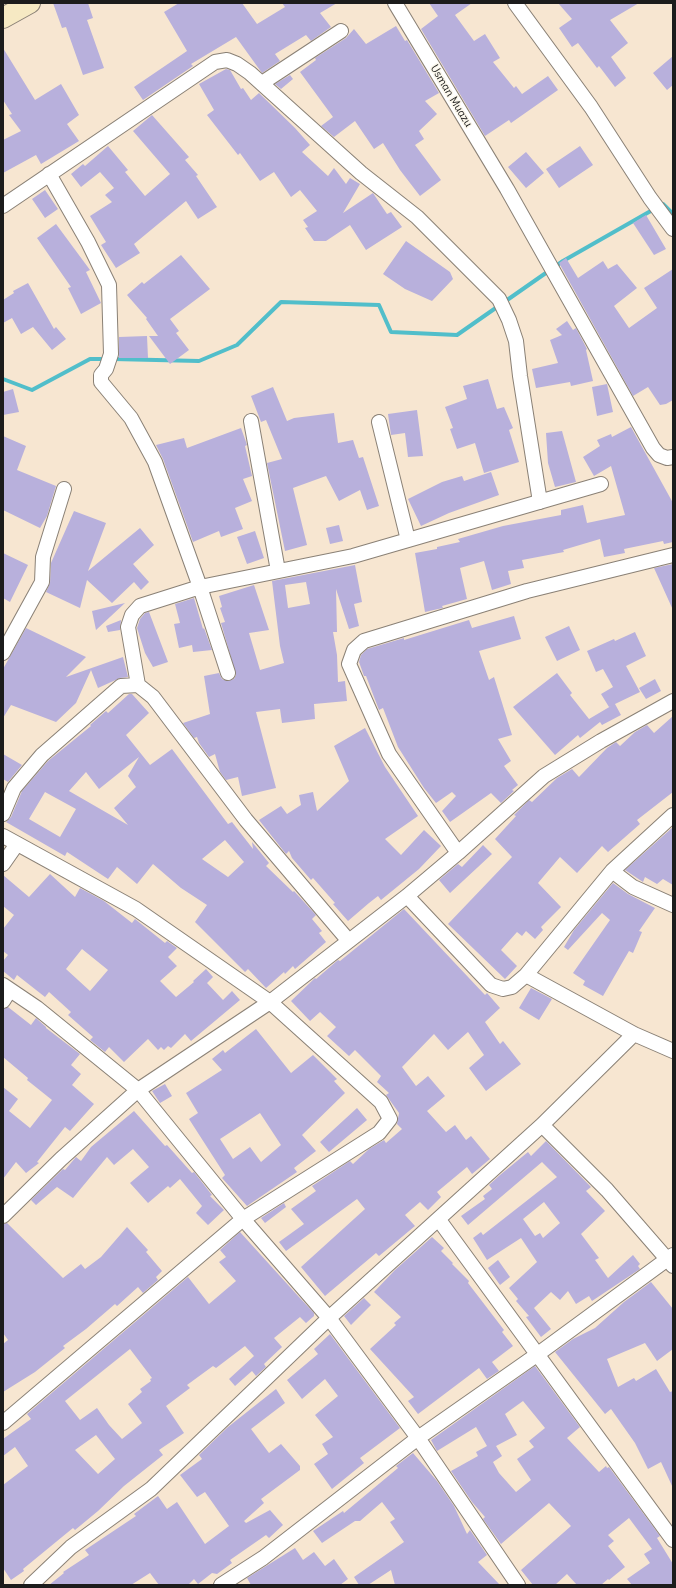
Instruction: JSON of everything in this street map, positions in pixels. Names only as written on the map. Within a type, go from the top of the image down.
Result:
[{"type":"street","points":[[3,18],[30,3]]},
{"type":"street","name":"Usman Muazu","points":[[395,3],[507,189],[653,448],[659,455],[667,458],[673,457]]},
{"type":"street","points":[[515,3],[591,108],[650,198],[673,229]]},
{"type":"street","points":[[262,83],[341,31]]},
{"type":"street","points":[[3,206],[215,62],[227,60],[237,64],[262,83],[361,173],[417,217],[499,299],[509,320],[516,342],[540,502]]},
{"type":"street","points":[[49,174],[88,242],[109,285],[111,354],[106,369],[101,376],[101,382],[131,418],[155,462],[200,587],[228,673]]},
{"type":"street","points":[[251,421],[278,571]]},
{"type":"street","points":[[379,422],[408,540]]},
{"type":"street","points":[[138,686],[128,627],[132,615],[140,606],[200,587],[354,556],[601,484]]},
{"type":"street","points":[[3,653],[42,582],[43,557],[64,489]]},
{"type":"street","points":[[458,853],[389,754],[349,664],[354,650],[364,641],[527,591],[673,555]]},
{"type":"street","points":[[3,814],[14,788],[42,755],[122,686],[138,686],[154,697],[246,820],[348,940]]},
{"type":"street","points":[[3,1216],[61,1160],[138,1090],[270,1002],[348,940],[407,896],[458,853],[544,776],[601,741],[673,701]]},
{"type":"street","points":[[407,896],[491,985],[503,989],[512,987],[526,975],[612,871],[673,815]]},
{"type":"street","points":[[3,836],[136,909],[270,1002],[381,1102],[390,1119],[379,1133],[243,1218],[3,1423]]},
{"type":"street","points":[[3,864],[17,844]]},
{"type":"street","points":[[612,871],[633,887],[673,905]]},
{"type":"street","points":[[526,975],[634,1034],[673,1051]]},
{"type":"street","points":[[5,992],[37,1008],[138,1090],[243,1218],[329,1318],[418,1438],[518,1585]]},
{"type":"street","points":[[31,1585],[71,1547],[151,1489],[329,1318],[439,1220],[542,1125],[634,1034]]},
{"type":"street","points":[[221,1585],[263,1558],[418,1438],[671,1260],[607,1190],[542,1125]]},
{"type":"street","points":[[439,1220],[673,1540]]},
{"type":"building","points":[[53,3],[88,3],[93,18],[87,20],[104,68],[83,75],[66,27],[62,28]]},
{"type":"building","points":[[179,3],[242,3],[257,24],[285,7],[282,3],[337,3],[320,13],[331,27],[311,41],[306,35],[275,54],[280,61],[262,73],[236,37],[191,64],[193,66],[143,100],[134,87],[187,51],[164,12]]},
{"type":"building","points":[[429,3],[472,3],[455,15],[474,41],[485,34],[500,58],[493,62],[514,88],[516,86],[522,94],[548,76],[558,90],[511,123],[509,120],[485,136],[421,29],[438,16]]},
{"type":"building","points":[[558,3],[639,3],[610,20],[628,43],[611,57],[626,78],[615,87],[599,66],[597,68],[578,43],[572,47],[559,28],[572,19]]},
{"type":"building","points":[[396,26],[405,41],[407,40],[439,93],[425,101],[437,114],[419,131],[424,139],[415,145],[441,180],[420,196],[400,170],[383,143],[374,149],[355,121],[334,137],[321,126],[333,117],[300,72],[316,60],[315,58],[346,38],[354,29],[366,44]]},
{"type":"building","points":[[3,48],[35,100],[61,84],[79,115],[67,124],[79,141],[41,164],[36,155],[3,173],[3,140],[21,131],[9,115],[12,114],[3,100]]},
{"type":"building","points":[[673,56],[673,85],[667,90],[653,73]]},
{"type":"building","points":[[226,69],[230,70],[241,89],[243,88],[251,100],[259,93],[295,128],[310,145],[302,152],[328,176],[334,168],[346,184],[350,178],[360,184],[343,213],[373,193],[387,214],[391,212],[402,227],[366,250],[350,225],[326,241],[314,241],[305,228],[308,227],[303,220],[317,211],[300,190],[291,197],[274,172],[260,181],[240,153],[238,155],[207,115],[214,110],[199,84]]},
{"type":"building","points":[[290,75],[293,79],[281,89],[275,84]]},
{"type":"building","points":[[152,115],[189,157],[185,160],[198,175],[196,176],[217,207],[198,219],[186,201],[134,244],[140,253],[116,268],[101,245],[106,242],[90,216],[112,202],[105,195],[114,188],[100,172],[81,187],[71,174],[83,164],[85,166],[108,146],[128,170],[125,172],[145,196],[170,174],[133,131]]},
{"type":"building","points":[[580,146],[593,165],[559,188],[546,169]]},
{"type":"building","points":[[526,152],[544,173],[526,188],[508,167]]},
{"type":"building","points":[[45,190],[58,209],[45,218],[32,199]]},
{"type":"building","points":[[646,215],[666,249],[654,255],[633,223]]},
{"type":"building","points":[[56,224],[90,270],[86,272],[101,303],[81,314],[68,288],[71,287],[37,238]]},
{"type":"building","points":[[406,241],[450,272],[453,279],[432,301],[405,289],[383,274]]},
{"type":"building","points":[[181,255],[210,289],[170,319],[179,331],[176,333],[189,350],[170,364],[149,336],[158,336],[146,319],[147,318],[127,295],[142,282],[144,284]]},
{"type":"building","points":[[566,258],[578,278],[603,261],[608,269],[617,264],[637,288],[614,306],[629,328],[657,308],[644,288],[673,269],[673,400],[666,404],[660,405],[648,387],[633,396],[559,263]]},
{"type":"building","points":[[28,283],[54,329],[56,327],[66,339],[52,350],[33,327],[21,334],[12,318],[3,323],[3,300],[14,293],[13,291]]},
{"type":"building","points":[[567,321],[573,330],[576,328],[587,349],[593,381],[571,386],[570,382],[536,388],[532,369],[558,363],[550,340],[562,335],[556,329]]},
{"type":"building","points":[[147,336],[148,358],[119,358],[119,337]]},
{"type":"building","points":[[488,379],[497,409],[504,407],[513,428],[509,430],[519,462],[484,473],[475,443],[457,449],[450,429],[453,428],[445,407],[467,399],[463,386]]},
{"type":"building","points":[[607,384],[613,412],[597,416],[592,387]]},
{"type":"building","points":[[273,387],[287,421],[294,418],[334,413],[338,443],[353,440],[359,458],[363,457],[379,506],[367,510],[360,490],[339,501],[326,476],[293,488],[307,545],[285,551],[267,463],[282,459],[266,420],[261,422],[251,396]]},
{"type":"building","points":[[13,389],[19,412],[3,415],[3,392]]},
{"type":"building","points":[[417,410],[423,456],[408,457],[405,433],[391,435],[388,414]]},
{"type":"building","points":[[631,427],[673,503],[673,542],[664,544],[663,541],[624,549],[625,553],[604,557],[600,539],[563,550],[564,552],[522,560],[524,568],[508,571],[511,584],[492,590],[484,561],[460,568],[467,599],[442,606],[443,608],[425,612],[415,553],[437,549],[437,547],[460,542],[458,539],[503,526],[561,515],[561,510],[583,505],[587,523],[625,515],[611,466],[594,476],[583,457],[600,446],[597,440],[611,434],[612,437]]},
{"type":"building","points":[[241,428],[247,445],[245,446],[252,476],[243,479],[252,501],[235,508],[243,529],[221,537],[219,531],[193,542],[163,459],[156,445],[184,438],[187,448]]},
{"type":"building","points":[[562,431],[576,482],[555,487],[548,463],[546,433]]},
{"type":"building","points":[[3,436],[26,446],[17,470],[56,486],[47,516],[40,528],[3,510]]},
{"type":"building","points":[[491,472],[499,495],[449,513],[421,526],[408,499],[442,482],[462,476],[464,481]]},
{"type":"building","points":[[74,511],[106,523],[88,571],[140,528],[154,545],[133,564],[149,582],[141,590],[134,582],[112,603],[87,580],[80,608],[46,592],[50,583],[51,563]]},
{"type":"building","points":[[339,525],[343,541],[330,544],[326,528]]},
{"type":"building","points":[[255,531],[264,558],[247,564],[237,537]]},
{"type":"building","points":[[3,553],[28,565],[10,602],[3,598]]},
{"type":"building","points":[[673,564],[673,610],[654,568]]},
{"type":"building","points":[[355,565],[362,602],[354,604],[359,626],[349,629],[336,589],[337,632],[333,632],[337,655],[338,682],[345,681],[347,701],[314,704],[315,719],[282,723],[280,709],[256,712],[276,788],[242,796],[238,777],[226,780],[220,772],[215,754],[209,757],[199,743],[197,737],[194,738],[183,723],[210,714],[204,676],[219,673],[222,679],[227,681],[234,679],[236,675],[221,623],[225,622],[220,608],[222,607],[219,596],[254,585],[269,630],[249,633],[260,670],[284,663],[280,646],[272,581]],"holes":[[[306,582],[310,604],[288,608],[285,585]]]},
{"type":"building","points":[[194,598],[203,629],[204,628],[212,650],[193,652],[192,645],[179,648],[174,624],[180,623],[175,604]]},
{"type":"building","points":[[125,603],[96,630],[92,611]]},
{"type":"building","points":[[149,612],[168,662],[153,667],[145,653],[137,628],[140,619],[145,613]]},
{"type":"building","points":[[514,616],[521,639],[479,651],[489,680],[494,677],[512,735],[498,739],[511,761],[504,766],[518,785],[512,790],[514,791],[501,803],[491,793],[450,822],[442,811],[456,796],[452,792],[436,803],[424,788],[398,747],[383,708],[379,710],[359,662],[361,655],[367,649],[404,638],[404,640],[469,620],[472,628]]},
{"type":"building","points":[[121,620],[120,630],[108,632],[106,626]]},
{"type":"building","points":[[569,626],[580,650],[557,661],[545,637]]},
{"type":"building","points":[[26,628],[86,657],[66,677],[123,657],[128,677],[120,678],[98,688],[91,670],[76,703],[56,722],[11,705],[3,718],[3,669]]},
{"type":"building","points":[[635,632],[646,656],[626,666],[640,692],[615,704],[621,715],[602,725],[600,722],[580,738],[578,735],[555,755],[513,707],[557,673],[572,693],[570,695],[589,719],[611,706],[609,707],[601,694],[613,687],[603,669],[596,672],[587,651],[614,639],[615,641]]},
{"type":"building","points":[[655,679],[661,691],[646,699],[639,688]]},
{"type":"building","points":[[129,694],[132,694],[149,713],[126,735],[150,765],[172,749],[228,824],[232,822],[253,849],[252,842],[269,863],[266,866],[293,892],[294,891],[316,915],[312,919],[322,931],[319,933],[326,942],[295,969],[293,966],[266,988],[248,969],[245,972],[195,922],[207,905],[181,888],[153,864],[137,884],[117,867],[108,879],[67,852],[65,856],[6,822],[11,817],[22,791],[48,761],[91,726],[90,725],[106,711],[108,713]],"holes":[[[139,757],[128,776],[136,787],[114,808],[128,825],[69,791],[86,772],[99,789]],[[45,792],[76,809],[60,837],[29,819]],[[225,840],[244,862],[228,877],[202,859]]]},
{"type":"building","points":[[673,716],[673,792],[637,820],[640,824],[608,852],[602,846],[577,873],[560,857],[538,883],[561,907],[541,927],[543,930],[535,939],[526,931],[522,936],[517,932],[501,950],[517,966],[505,979],[448,924],[512,857],[495,839],[516,816],[514,815],[529,800],[532,802],[557,778],[572,769],[579,777],[607,748],[616,742],[620,746],[635,732],[647,725],[654,733]]},
{"type":"building","points":[[365,728],[385,767],[418,816],[385,839],[401,855],[424,830],[441,846],[419,869],[381,900],[378,896],[348,921],[333,904],[335,903],[313,878],[311,880],[292,858],[289,851],[286,854],[259,820],[281,806],[287,814],[301,805],[299,795],[313,792],[317,811],[349,781],[334,746]]},
{"type":"building","points":[[3,754],[22,765],[8,782],[3,779]]},
{"type":"building","points":[[673,827],[673,885],[663,879],[657,884],[645,877],[643,882],[625,870]]},
{"type":"building","points":[[483,845],[492,854],[450,893],[439,880],[458,864],[462,867]]},
{"type":"building","points":[[50,874],[75,897],[80,888],[104,901],[132,923],[135,919],[165,943],[167,941],[177,948],[168,957],[177,966],[160,981],[176,997],[194,982],[193,981],[206,969],[213,977],[207,983],[223,1000],[232,991],[240,1000],[191,1041],[185,1034],[171,1048],[168,1046],[164,1050],[161,1047],[158,1050],[148,1039],[124,1062],[109,1047],[105,1052],[90,1040],[93,1037],[68,1015],[71,1012],[49,992],[45,997],[17,975],[14,980],[3,971],[3,961],[8,955],[3,951],[3,929],[14,915],[3,906],[3,875],[29,897]],"holes":[[[82,949],[108,970],[90,991],[66,969]]]},
{"type":"building","points":[[613,883],[628,894],[655,908],[639,931],[642,932],[633,953],[629,951],[603,996],[583,985],[585,981],[573,973],[610,920],[602,913],[568,950],[564,947],[574,930]]},
{"type":"building","points":[[404,909],[485,995],[487,993],[500,1008],[485,1022],[500,1044],[503,1041],[521,1064],[486,1091],[469,1068],[484,1055],[468,1032],[448,1050],[434,1034],[402,1067],[416,1086],[428,1076],[445,1096],[427,1111],[446,1132],[455,1125],[466,1140],[471,1136],[490,1159],[472,1174],[467,1167],[437,1192],[441,1197],[428,1210],[420,1202],[405,1215],[415,1226],[379,1256],[376,1253],[325,1296],[301,1267],[365,1209],[357,1199],[286,1251],[279,1242],[304,1224],[291,1209],[316,1191],[312,1186],[350,1161],[353,1164],[369,1149],[384,1140],[386,1143],[402,1129],[397,1124],[399,1113],[386,1095],[389,1093],[377,1082],[381,1076],[355,1050],[349,1056],[327,1036],[336,1027],[320,1012],[310,1021],[291,1001],[315,978],[316,979],[338,960],[340,961]]},
{"type":"building","points":[[531,988],[552,999],[539,1020],[519,1008]]},
{"type":"building","points":[[8,1007],[31,1025],[36,1018],[46,1028],[80,1054],[71,1065],[81,1074],[72,1085],[94,1104],[70,1131],[65,1127],[37,1162],[39,1163],[26,1173],[16,1162],[3,1179],[3,1087],[18,1099],[9,1111],[30,1128],[52,1100],[27,1080],[28,1078],[3,1057],[3,1009]]},
{"type":"building","points":[[256,1029],[291,1073],[313,1055],[337,1079],[334,1081],[345,1093],[302,1135],[316,1151],[294,1168],[297,1172],[247,1206],[222,1178],[225,1175],[189,1119],[198,1113],[186,1093],[222,1070],[212,1059],[223,1050],[225,1053]],"holes":[[[260,1113],[281,1145],[261,1162],[250,1147],[233,1159],[220,1139]]]},
{"type":"building","points":[[165,1084],[172,1096],[160,1103],[152,1091]]},
{"type":"building","points":[[357,1108],[367,1120],[329,1152],[320,1142]]},
{"type":"building","points":[[134,1111],[165,1146],[167,1145],[192,1173],[194,1172],[212,1195],[210,1196],[224,1210],[208,1225],[196,1213],[202,1206],[180,1179],[170,1188],[168,1186],[148,1203],[130,1183],[149,1167],[133,1149],[114,1165],[107,1157],[73,1198],[57,1187],[36,1205],[31,1200],[63,1169],[65,1170],[76,1157],[81,1161],[91,1147]]},
{"type":"building","points":[[546,1141],[591,1187],[586,1191],[605,1211],[581,1234],[599,1258],[595,1260],[608,1278],[633,1255],[640,1264],[638,1266],[640,1269],[592,1301],[589,1296],[576,1304],[568,1291],[560,1300],[551,1292],[534,1308],[551,1329],[541,1337],[526,1317],[529,1316],[516,1301],[518,1299],[509,1288],[537,1262],[521,1238],[487,1260],[473,1238],[481,1232],[483,1235],[557,1177],[542,1162],[468,1225],[461,1216],[485,1199],[483,1196],[492,1189],[489,1185],[500,1175],[528,1152],[531,1156]],"holes":[[[544,1202],[560,1223],[543,1238],[540,1233],[535,1236],[523,1219]]]},
{"type":"building","points":[[284,1203],[286,1207],[265,1223],[261,1218]]},
{"type":"building","points":[[7,1223],[63,1278],[81,1264],[85,1269],[101,1257],[127,1227],[148,1250],[146,1252],[162,1271],[156,1277],[158,1280],[143,1293],[138,1287],[117,1306],[115,1304],[86,1329],[63,1346],[65,1348],[35,1372],[3,1392],[3,1344],[8,1340],[3,1333],[3,1224]]},
{"type":"building","points":[[240,1232],[314,1313],[314,1316],[306,1323],[300,1317],[274,1338],[282,1347],[264,1364],[266,1367],[256,1376],[252,1371],[235,1386],[229,1379],[254,1356],[245,1346],[216,1368],[213,1366],[187,1385],[190,1388],[166,1406],[184,1433],[159,1450],[163,1455],[124,1486],[98,1511],[75,1530],[73,1528],[23,1569],[24,1571],[11,1580],[3,1568],[3,1485],[28,1466],[15,1447],[3,1456],[3,1439],[31,1419],[27,1414],[188,1277],[209,1304],[236,1281],[219,1262],[226,1257],[220,1250]],"holes":[[[130,1349],[152,1378],[150,1379],[151,1381],[140,1389],[142,1392],[128,1404],[142,1423],[122,1439],[109,1425],[97,1408],[80,1420],[65,1401]],[[96,1435],[115,1459],[98,1474],[75,1450]]]},
{"type":"building","points":[[432,1237],[444,1248],[441,1251],[469,1281],[468,1283],[504,1330],[502,1332],[513,1346],[492,1362],[499,1371],[487,1379],[479,1368],[418,1414],[408,1401],[414,1397],[370,1349],[396,1325],[394,1323],[401,1317],[374,1292],[395,1270]]},
{"type":"building","points":[[498,1260],[510,1277],[500,1285],[488,1268]]},
{"type":"building","points":[[651,1282],[673,1309],[673,1349],[657,1361],[645,1343],[607,1359],[618,1387],[634,1378],[636,1381],[656,1369],[670,1392],[673,1391],[673,1488],[661,1462],[648,1469],[635,1443],[611,1409],[605,1414],[555,1352],[573,1339],[595,1328],[624,1302]]},
{"type":"building","points":[[364,1298],[371,1305],[351,1325],[344,1316]]},
{"type":"building","points":[[330,1334],[400,1428],[360,1458],[364,1463],[332,1489],[314,1464],[328,1454],[322,1444],[333,1437],[315,1415],[338,1396],[325,1379],[302,1399],[287,1380],[318,1354],[314,1349]]},
{"type":"building","points":[[535,1366],[580,1427],[567,1438],[599,1472],[606,1466],[607,1468],[609,1467],[660,1536],[657,1538],[673,1564],[673,1585],[632,1585],[627,1579],[650,1563],[644,1554],[652,1549],[629,1518],[608,1535],[614,1541],[608,1546],[625,1567],[609,1580],[608,1579],[601,1585],[577,1585],[567,1574],[555,1585],[533,1585],[521,1570],[571,1526],[549,1503],[501,1544],[483,1519],[485,1517],[472,1502],[451,1471],[478,1456],[476,1452],[487,1446],[476,1427],[437,1451],[431,1440]],"holes":[[[523,1401],[545,1428],[529,1441],[534,1447],[517,1459],[531,1480],[516,1492],[499,1473],[493,1462],[502,1456],[496,1446],[517,1435],[505,1414]]]},
{"type":"building","points":[[276,1389],[285,1403],[251,1429],[269,1453],[281,1444],[300,1466],[300,1470],[261,1499],[264,1503],[244,1521],[246,1523],[270,1510],[283,1525],[269,1538],[266,1535],[230,1560],[232,1563],[217,1574],[212,1573],[198,1584],[194,1579],[188,1585],[159,1585],[150,1573],[131,1585],[49,1585],[64,1573],[63,1572],[89,1555],[85,1550],[136,1516],[134,1514],[158,1496],[167,1509],[177,1502],[205,1544],[229,1526],[205,1492],[197,1497],[180,1475],[202,1459],[199,1455],[228,1427]]},
{"type":"building","points":[[413,1453],[437,1481],[454,1506],[467,1534],[470,1530],[487,1555],[478,1562],[500,1585],[395,1585],[391,1570],[368,1585],[359,1585],[354,1577],[404,1542],[390,1522],[395,1519],[382,1502],[360,1521],[355,1521],[322,1543],[313,1531],[343,1511],[344,1513],[398,1468],[396,1466]]},
{"type":"building","points":[[295,1548],[303,1560],[314,1552],[325,1566],[334,1559],[348,1579],[340,1585],[251,1585],[247,1578]]},
{"type":"waterway","points":[[113,359],[199,361],[237,345],[281,302],[379,305],[391,332],[457,335],[563,261],[663,204],[673,214]]},
{"type":"waterway","points":[[3,379],[32,390],[90,359],[106,359]]}]
